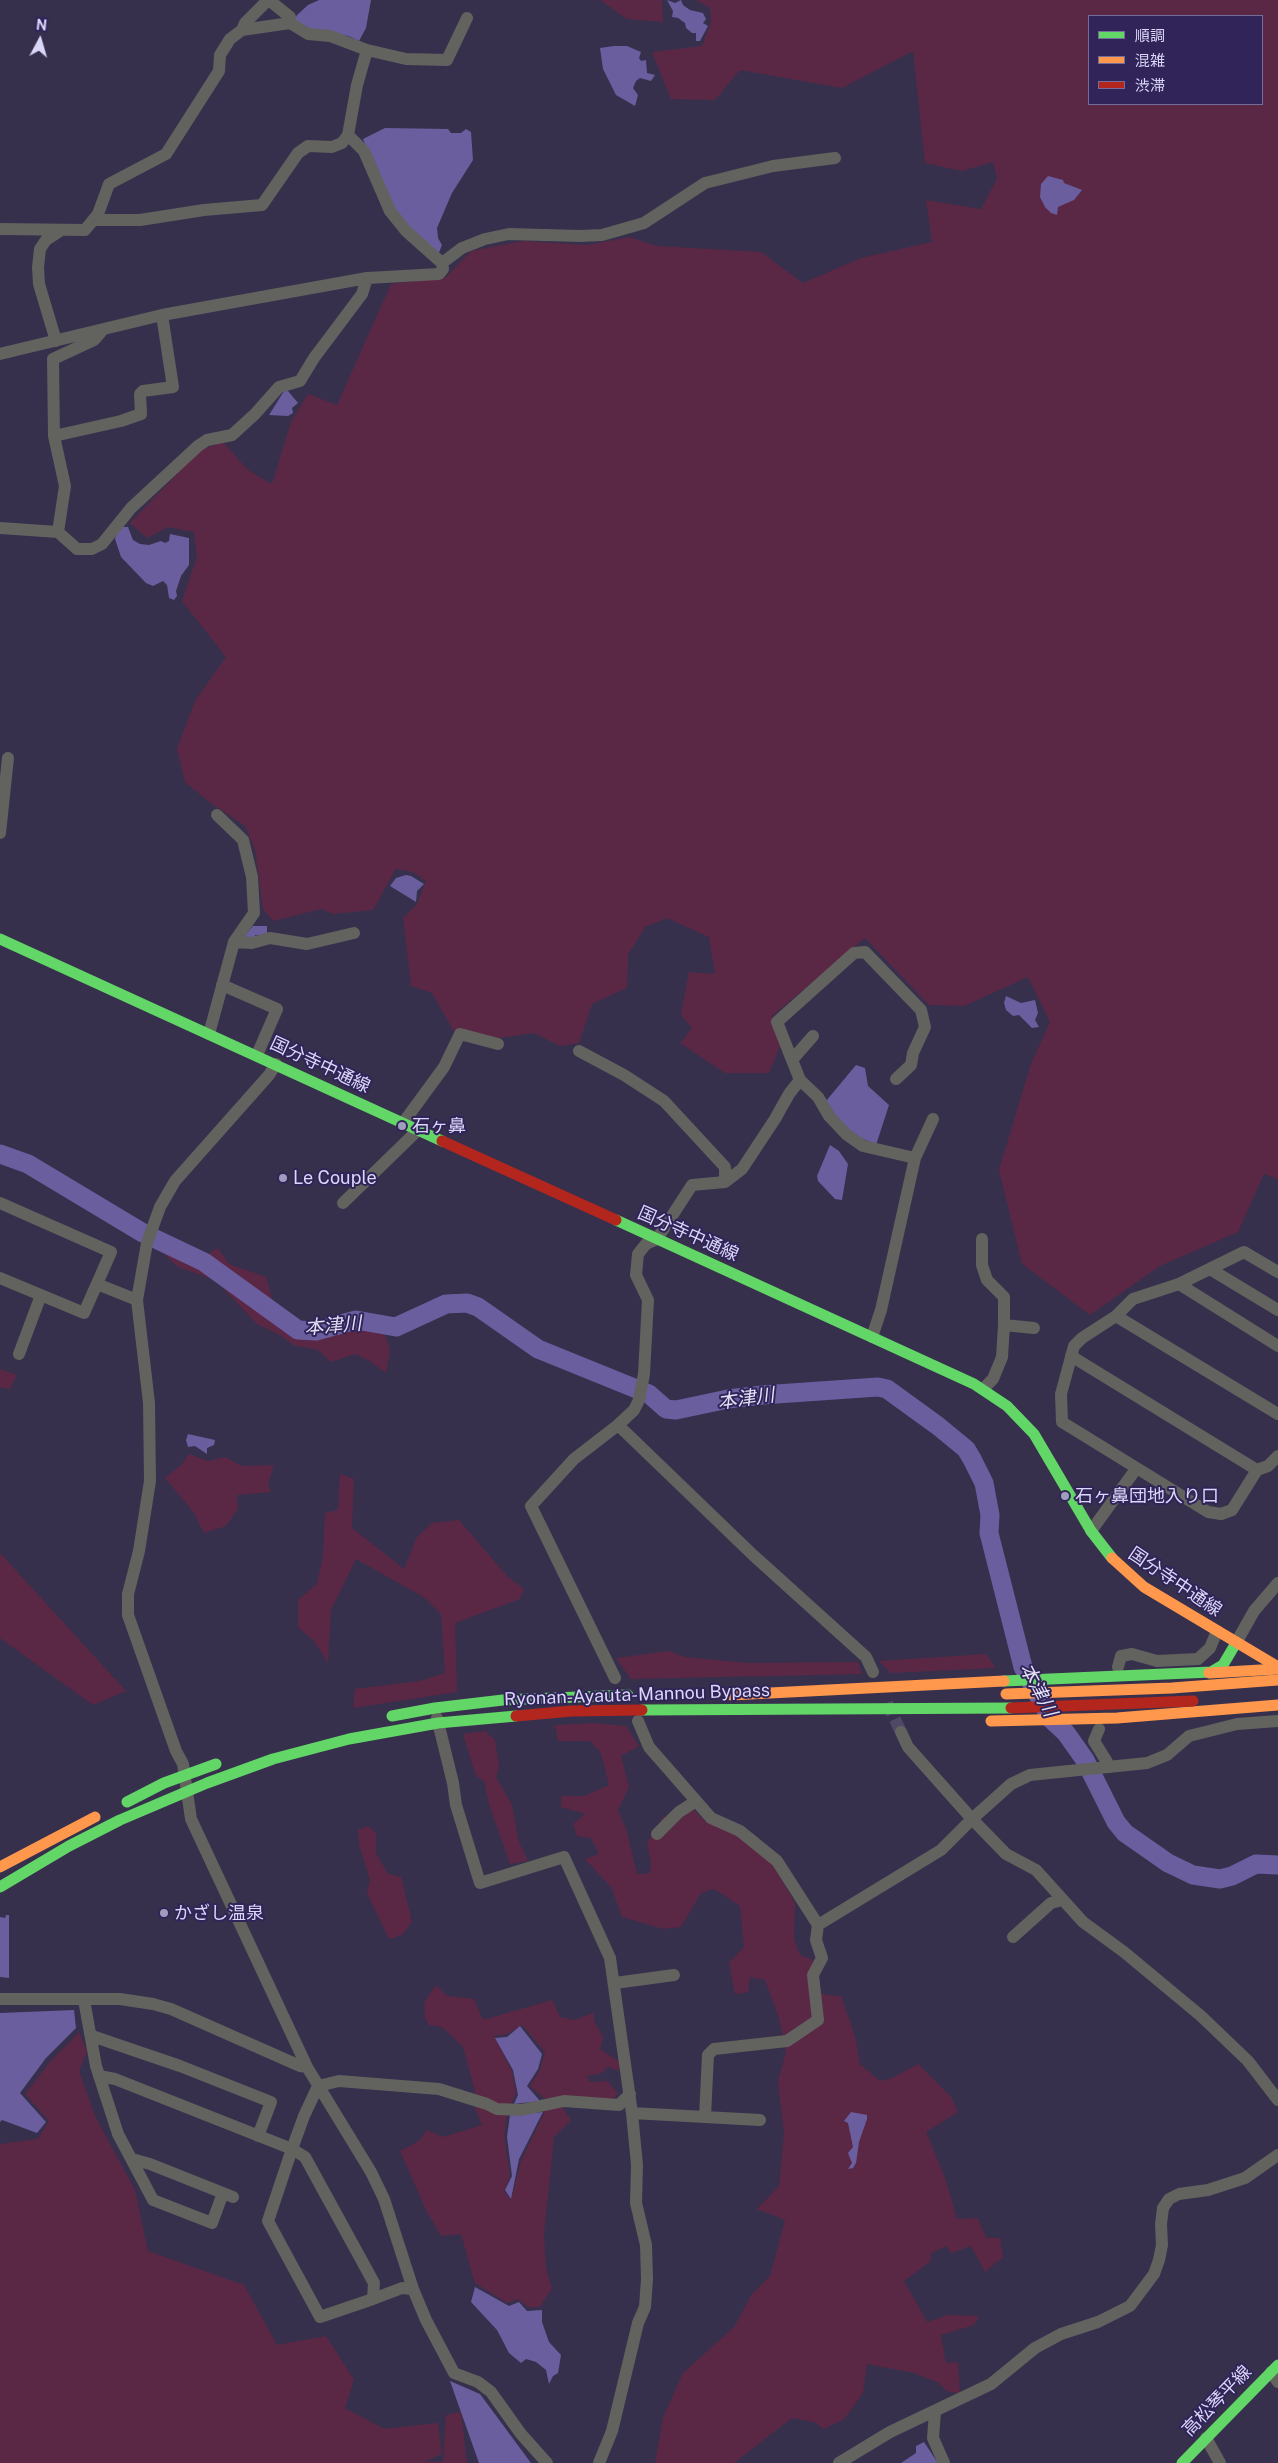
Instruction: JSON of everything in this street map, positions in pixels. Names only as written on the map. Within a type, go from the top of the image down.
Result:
[{"type":"main road","name":"国分寺中通線","points":[[0,939],[983,1389],[1007,1406],[1034,1434],[1103,1550],[1130,1576],[1278,1668]]},
{"type":"main road","points":[[1199,1673],[1211,1672],[1223,1665],[1236,1643]]},
{"type":"main road","points":[[1199,1673],[1278,1668]]},
{"type":"main road","name":"Ryonan-Ayauta-Mannou Bypass","points":[[1199,1673],[1002,1680],[726,1695],[996,1694],[1172,1688],[1278,1680]]},
{"type":"main road","name":"Ryonan-Ayauta-Mannou Bypass","points":[[382,1719],[435,1708],[573,1696],[642,1695]]},
{"type":"main road","name":"Ryonan-Ayauta-Mannou Bypass","points":[[0,1887],[69,1846],[120,1820],[186,1792],[273,1759],[348,1739],[438,1723],[572,1711],[731,1708],[1011,1708],[1174,1703],[1278,1695]]},
{"type":"main road","points":[[976,1721],[1085,1719],[1278,1705]]},
{"type":"main road","points":[[731,1708],[904,1727]]},
{"type":"main road","points":[[0,1867],[63,1832],[184,1776],[227,1760]]},
{"type":"main road","name":"高松琴平線","points":[[1182,2463],[1276,2373]]},
{"type":"street","points":[[242,30],[245,23],[268,0],[290,17],[290,23]]},
{"type":"street","points":[[0,229],[85,230],[98,214],[109,184],[166,154],[219,71],[220,55],[230,39],[242,30],[290,23],[308,34],[330,36],[367,50],[406,59],[447,60],[467,18]]},
{"type":"street","points":[[94,220],[140,220],[204,210],[262,205],[298,152],[308,146],[332,147],[342,143],[348,135],[357,84],[367,50]]},
{"type":"street","points":[[0,354],[162,315],[367,278],[440,274],[443,269],[442,263],[406,231],[390,211],[380,192],[364,151],[348,135]]},
{"type":"street","points":[[442,263],[462,248],[508,234],[580,236],[602,234],[627,228],[644,223],[705,182],[773,166],[835,158]]},
{"type":"street","points":[[56,341],[39,284],[38,267],[40,249],[46,240],[60,231]]},
{"type":"street","points":[[0,528],[58,532],[77,549],[92,549],[102,544],[131,508],[198,446],[207,440],[232,435],[279,388],[300,381],[314,358],[362,294],[367,278]]},
{"type":"street","points":[[54,436],[140,414],[140,394],[143,391],[173,386],[162,315]]},
{"type":"street","points":[[58,532],[65,486],[54,436],[53,359],[94,340],[104,329]]},
{"type":"street","points":[[0,833],[8,758]]},
{"type":"street","points":[[209,1034],[234,942],[254,913],[252,877],[242,840],[217,815]]},
{"type":"street","points":[[234,942],[252,943],[270,938],[307,944],[354,933]]},
{"type":"street","points":[[896,1079],[911,1065],[913,1053],[925,1027],[921,1010],[865,952],[854,953],[777,1022],[800,1080],[818,1096],[829,1116],[846,1134],[864,1146],[915,1158]]},
{"type":"street","points":[[222,985],[278,1009],[257,1056]]},
{"type":"street","points":[[403,1123],[444,1067],[460,1034],[498,1044]]},
{"type":"street","points":[[792,1060],[812,1036]]},
{"type":"street","points":[[579,1051],[624,1075],[664,1101],[725,1167],[725,1182]]},
{"type":"street","points":[[276,1064],[269,1075],[176,1181],[151,1229],[147,1243],[137,1300],[149,1403],[150,1481],[144,1522],[127,1605],[128,1615],[176,1751],[183,1764],[191,1819],[307,2066],[371,2172],[384,2199],[413,2289],[426,2320],[454,2374],[478,2382],[490,2392],[521,2434],[548,2463]]},
{"type":"street","points":[[615,1678],[531,1506],[574,1459],[634,1410],[639,1400],[644,1374],[648,1300],[636,1275],[638,1254],[646,1244],[657,1239],[692,1185],[725,1182],[742,1169],[775,1120],[788,1094],[800,1080]]},
{"type":"street","points":[[872,1337],[881,1310],[915,1158],[933,1119]]},
{"type":"street","points":[[343,1203],[418,1130]]},
{"type":"street","points":[[0,1202],[111,1252],[84,1313],[0,1278]]},
{"type":"street","points":[[982,1239],[982,1265],[987,1280],[1004,1297],[1002,1357],[993,1379],[983,1389]]},
{"type":"street","points":[[1278,1272],[1244,1252],[1179,1284],[1133,1299],[1116,1316],[1082,1338],[1074,1346],[1061,1394],[1062,1422],[1208,1512],[1221,1514],[1232,1510],[1256,1470],[1268,1466],[1278,1456]]},
{"type":"street","points":[[1210,1269],[1278,1310]]},
{"type":"street","points":[[96,1284],[137,1300]]},
{"type":"street","points":[[1179,1284],[1278,1346]]},
{"type":"street","points":[[19,1354],[41,1295]]},
{"type":"street","points":[[1116,1316],[1278,1414]]},
{"type":"street","points":[[1004,1325],[1034,1328]]},
{"type":"street","points":[[1071,1356],[1256,1470]]},
{"type":"street","points":[[618,1425],[753,1555],[866,1657],[873,1672]]},
{"type":"street","points":[[1091,1532],[1136,1469]]},
{"type":"street","points":[[1236,1643],[1254,1611],[1278,1583]]},
{"type":"street","points":[[1118,1666],[1121,1656],[1132,1654],[1157,1662],[1198,1660],[1210,1648],[1217,1631]]},
{"type":"street","points":[[435,1708],[453,1783],[456,1805],[480,1883],[564,1857],[610,1958],[630,2094],[637,2165],[636,2203],[646,2245],[646,2298],[612,2431],[600,2463]]},
{"type":"street","points":[[638,1721],[649,1747],[711,1818],[740,1830],[777,1861],[818,1925],[816,1940],[822,1958],[814,1975],[818,2020],[787,2041],[714,2050],[708,2055],[705,2117]]},
{"type":"street","points":[[818,1925],[942,1850],[972,1819],[1011,1784],[1030,1775],[1104,1768],[1154,1760],[1167,1755],[1190,1736],[1237,1724],[1278,1721]]},
{"type":"street","points":[[904,1727],[908,1747],[1006,1854],[1036,1870],[1083,1922],[1124,1952],[1201,2016],[1248,2061],[1278,2100]]},
{"type":"street","points":[[1099,1729],[1094,1741],[1107,1762],[1104,1768]]},
{"type":"street","points":[[657,1834],[679,1812],[696,1801]]},
{"type":"street","points":[[1013,1938],[1051,1903],[1062,1900]]},
{"type":"street","points":[[615,1983],[674,1975]]},
{"type":"street","points":[[0,1999],[120,2000],[162,2006],[273,2055],[300,2066],[307,2066]]},
{"type":"street","points":[[84,2000],[100,2076],[118,2134],[153,2200],[212,2223],[228,2195],[150,2164],[132,2159]]},
{"type":"street","points":[[92,2036],[180,2066],[271,2102],[258,2136]]},
{"type":"street","points":[[100,2076],[115,2079],[292,2149],[305,2157],[374,2284],[373,2299]]},
{"type":"street","points":[[318,2086],[339,2081],[439,2089],[497,2109],[521,2110],[564,2101],[619,2105],[630,2094]]},
{"type":"street","points":[[318,2086],[292,2149],[268,2221],[320,2317],[402,2288],[413,2289]]},
{"type":"street","points":[[632,2113],[760,2120]]},
{"type":"street","points":[[839,2463],[890,2432],[991,2384],[1035,2348],[1061,2334],[1098,2322],[1130,2306],[1154,2274],[1160,2260],[1163,2208],[1169,2199],[1179,2194],[1208,2190],[1245,2178],[1278,2155]]},
{"type":"street","points":[[935,2412],[932,2438],[944,2463]]},
{"type":"street","points":[[1206,2438],[1220,2463]]},
{"type":"shaded area","points":[[319,0],[371,0],[366,28],[359,41],[348,36],[306,29],[294,21],[297,15],[308,5]]},
{"type":"shaded area","points":[[600,0],[662,0],[663,22],[627,19]]},
{"type":"shaded area","points":[[667,0],[675,3],[681,0],[683,5],[690,10],[703,13],[706,19],[703,23],[708,26],[700,41],[696,41],[696,33],[692,33],[686,28],[685,23],[678,18],[672,17],[673,11]]},
{"type":"shaded area","points":[[696,0],[1278,0],[1278,1179],[1264,1174],[1238,1232],[1160,1266],[1090,1315],[1022,1264],[999,1170],[1031,1064],[1050,1022],[1028,977],[964,1006],[929,1005],[865,938],[772,1016],[780,1046],[769,1073],[725,1073],[680,1043],[692,1028],[681,1015],[689,972],[715,974],[709,937],[667,918],[645,927],[628,955],[627,988],[592,1004],[579,1043],[560,1046],[534,1033],[500,1038],[455,1033],[432,993],[411,986],[403,918],[417,904],[426,881],[413,872],[396,869],[373,910],[333,914],[321,909],[273,921],[263,909],[255,849],[245,826],[208,801],[185,782],[177,749],[195,701],[226,657],[182,601],[197,557],[194,532],[168,527],[147,538],[130,523],[200,450],[223,442],[248,470],[272,484],[291,422],[308,394],[337,405],[391,284],[446,277],[471,251],[523,241],[588,245],[629,237],[657,246],[761,252],[803,283],[861,258],[932,242],[926,200],[981,209],[997,179],[993,162],[962,171],[925,163],[913,51],[842,88],[740,70],[715,100],[671,99],[652,52],[702,46],[711,22],[710,8]]},
{"type":"shaded area","points":[[627,46],[641,52],[639,58],[641,61],[646,60],[647,73],[655,75],[651,81],[640,78],[636,81],[633,88],[638,95],[635,106],[616,95],[603,69],[600,48]]},
{"type":"shaded area","points":[[385,128],[448,129],[451,133],[461,133],[466,129],[471,132],[473,160],[452,193],[437,228],[438,238],[442,245],[438,255],[420,239],[393,208],[363,139]]},
{"type":"shaded area","points":[[1048,176],[1063,180],[1064,183],[1082,190],[1074,200],[1058,207],[1057,215],[1051,213],[1045,207],[1040,197],[1041,184]]},
{"type":"shaded area","points":[[284,391],[288,391],[298,403],[292,408],[293,413],[288,416],[269,415]]},
{"type":"shaded area","points":[[122,527],[128,527],[133,540],[140,544],[149,545],[161,541],[165,543],[169,541],[170,534],[189,538],[189,565],[181,576],[176,591],[177,596],[174,600],[169,598],[167,585],[163,581],[153,586],[146,583],[121,557],[115,539],[117,532]]},
{"type":"shaded area","points":[[406,875],[424,884],[417,891],[416,902],[390,886],[396,878]]},
{"type":"shaded area","points":[[253,926],[267,926],[267,935],[255,935],[255,938],[244,937]]},
{"type":"shaded area","points":[[1006,996],[1021,1003],[1035,1000],[1038,1013],[1035,1020],[1039,1027],[1032,1028],[1019,1015],[1013,1016],[1006,1010],[1004,1003]]},
{"type":"shaded area","points":[[856,1065],[865,1068],[868,1086],[889,1105],[876,1145],[855,1135],[838,1119],[826,1101]]},
{"type":"shaded area","points":[[830,1145],[839,1151],[848,1164],[842,1200],[835,1199],[818,1181],[817,1176]]},
{"type":"shaded area","points":[[172,1248],[196,1262],[218,1248],[229,1264],[266,1277],[278,1322],[296,1333],[315,1334],[351,1324],[367,1325],[384,1331],[390,1350],[386,1373],[370,1361],[355,1354],[331,1362],[318,1350],[293,1345],[282,1336],[257,1324],[215,1280],[178,1267],[165,1255]]},
{"type":"shaded area","points":[[0,1369],[17,1375],[10,1389],[0,1387]]},
{"type":"shaded area","points":[[188,1434],[215,1440],[214,1445],[207,1448],[207,1454],[195,1446],[188,1447],[186,1440]]},
{"type":"shaded area","points":[[189,1454],[208,1461],[225,1457],[241,1466],[274,1465],[268,1484],[271,1492],[237,1495],[238,1509],[226,1526],[204,1533],[194,1513],[165,1478],[182,1464]]},
{"type":"shaded area","points":[[340,1474],[354,1479],[352,1528],[404,1569],[417,1537],[432,1523],[459,1520],[507,1576],[524,1589],[520,1599],[455,1623],[457,1692],[353,1708],[355,1689],[420,1681],[445,1673],[441,1614],[425,1598],[356,1559],[331,1610],[328,1663],[314,1641],[298,1627],[298,1600],[317,1584],[323,1556],[325,1513],[338,1510]]},
{"type":"shaded area","points":[[0,1553],[126,1691],[93,1705],[0,1638]]},
{"type":"shaded area","points":[[669,1651],[685,1657],[747,1663],[858,1662],[862,1674],[631,1679],[616,1658]]},
{"type":"shaded area","points":[[986,1654],[996,1668],[891,1673],[879,1661]]},
{"type":"shaded area","points":[[593,1723],[626,1726],[639,1746],[621,1756],[629,1787],[618,1810],[627,1832],[637,1874],[649,1874],[651,1865],[647,1843],[662,1818],[686,1802],[706,1822],[737,1836],[772,1863],[795,1903],[794,1939],[800,1955],[813,1960],[810,1986],[825,1995],[841,1996],[855,2036],[860,2064],[880,2081],[892,2078],[918,2064],[951,2097],[958,2112],[926,2132],[944,2175],[957,2219],[978,2218],[986,2238],[1000,2238],[1003,2257],[985,2272],[971,2246],[951,2253],[946,2246],[931,2253],[930,2262],[904,2281],[927,2322],[948,2315],[979,2316],[974,2325],[941,2335],[946,2363],[958,2362],[960,2393],[948,2392],[937,2382],[914,2373],[867,2364],[863,2393],[844,2419],[824,2429],[814,2422],[792,2418],[734,2463],[655,2463],[663,2418],[683,2373],[734,2327],[752,2294],[770,2276],[785,2220],[757,2209],[779,2186],[784,2134],[778,2081],[786,2052],[779,2018],[765,1980],[750,1977],[748,1992],[735,1994],[729,1963],[744,1947],[740,1906],[714,1889],[701,1893],[681,1927],[664,1929],[622,1917],[611,1887],[585,1859],[599,1854],[591,1838],[577,1836],[573,1824],[585,1814],[561,1807],[561,1796],[584,1796],[609,1785],[601,1753],[590,1741],[558,1741],[555,1725]]},
{"type":"shaded area","points":[[485,1731],[495,1740],[499,1766],[496,1777],[512,1805],[519,1842],[528,1861],[510,1864],[489,1804],[484,1781],[476,1776],[463,1734]]},
{"type":"shaded area","points":[[368,1826],[376,1833],[376,1853],[388,1874],[401,1877],[412,1922],[402,1935],[389,1939],[367,1893],[370,1880],[359,1845],[358,1830]]},
{"type":"shaded area","points":[[6,1915],[9,1915],[9,1978],[0,1977],[0,1917],[5,1918]]},
{"type":"shaded area","points":[[436,1985],[447,1996],[474,1999],[483,2020],[552,2000],[560,2017],[574,2020],[594,2013],[594,2021],[603,2037],[600,2049],[621,2063],[618,2071],[608,2067],[602,2073],[587,2076],[590,2082],[607,2081],[618,2093],[611,2103],[545,2099],[530,2086],[540,2070],[545,2052],[522,2025],[507,2034],[494,2036],[512,2071],[516,2094],[510,2105],[496,2104],[476,2095],[463,2047],[442,2027],[429,2025],[425,2018],[424,2003]]},
{"type":"shaded area","points":[[74,2010],[76,2028],[46,2058],[20,2093],[46,2122],[37,2133],[2,2120],[0,2122],[0,2013]]},
{"type":"shaded area","points":[[520,2026],[542,2054],[538,2069],[527,2086],[540,2101],[514,2104],[518,2095],[513,2070],[495,2038],[507,2037]]},
{"type":"shaded area","points":[[79,2032],[87,2051],[79,2071],[95,2116],[135,2190],[148,2251],[244,2285],[277,2345],[326,2336],[354,2380],[345,2408],[384,2429],[438,2423],[442,2454],[425,2461],[443,2462],[446,2415],[461,2412],[467,2463],[0,2463],[0,2144],[38,2139],[49,2121],[25,2094],[49,2063]]},
{"type":"shaded area","points":[[474,2106],[507,2115],[504,2135],[510,2176],[504,2191],[511,2200],[521,2161],[546,2109],[561,2106],[571,2120],[554,2137],[544,2233],[546,2268],[552,2288],[540,2307],[528,2307],[518,2299],[507,2303],[475,2283],[461,2234],[441,2236],[427,2212],[400,2151],[419,2141],[427,2130],[443,2137],[482,2125]]},
{"type":"shaded area","points":[[543,2112],[519,2159],[511,2199],[505,2190],[512,2176],[507,2137],[510,2115]]},
{"type":"shaded area","points":[[851,2112],[867,2115],[867,2119],[859,2142],[856,2163],[853,2168],[848,2169],[852,2163],[848,2153],[853,2147],[848,2123],[844,2121]]},
{"type":"shaded area","points":[[475,2287],[509,2306],[519,2302],[527,2311],[542,2310],[542,2322],[549,2342],[561,2355],[558,2373],[553,2376],[549,2384],[546,2370],[536,2362],[526,2359],[521,2363],[509,2353],[497,2330],[471,2302]]},
{"type":"shaded area","points":[[450,2381],[480,2394],[531,2463],[479,2463]]},
{"type":"shaded area","points":[[924,2442],[938,2463],[901,2463],[916,2453],[916,2446]]},
{"type":"waterway","name":"本津川","points":[[0,1154],[28,1164],[143,1233],[204,1262],[298,1330],[316,1331],[356,1320],[396,1327],[446,1304],[467,1303],[478,1307],[538,1349],[649,1394],[666,1409],[676,1410],[728,1399],[762,1395],[878,1387],[887,1389],[966,1449],[972,1459],[984,1483],[990,1515],[989,1533],[1023,1667],[1051,1719],[1066,1733],[1085,1760],[1116,1822],[1125,1833],[1168,1863],[1193,1875],[1220,1879],[1232,1876],[1256,1864],[1278,1865]]},
{"type":"tunnel","points":[[887,1703],[901,1732]]},
{"type":"traffic: fast","points":[[0,939],[442,1141]]},
{"type":"traffic: fast","points":[[616,1220],[974,1384],[1007,1406],[1034,1434],[1091,1531],[1112,1558]]},
{"type":"traffic: fast","points":[[1004,1681],[1211,1672],[1223,1665],[1236,1643]]},
{"type":"traffic: fast","points":[[392,1716],[435,1708],[503,1700],[628,1695]]},
{"type":"traffic: fast","points":[[642,1710],[1011,1708]]},
{"type":"traffic: fast","points":[[0,1887],[69,1846],[120,1820],[207,1783],[273,1759],[349,1739],[438,1723],[516,1716]]},
{"type":"traffic: fast","points":[[127,1802],[164,1783],[216,1764]]},
{"type":"traffic: fast","points":[[1182,2463],[1278,2365]]},
{"type":"traffic: slow","points":[[1112,1558],[1144,1587],[1278,1667]]},
{"type":"traffic: slow","points":[[1209,1673],[1278,1669]]},
{"type":"traffic: slow","points":[[1006,1694],[1172,1688],[1278,1680]]},
{"type":"traffic: slow","points":[[731,1695],[1004,1681]]},
{"type":"traffic: slow","points":[[991,1721],[1117,1718],[1278,1705]]},
{"type":"traffic: slow","points":[[0,1867],[95,1817]]},
{"type":"traffic: jam","points":[[442,1141],[616,1220]]},
{"type":"traffic: jam","points":[[1011,1708],[1193,1701]]},
{"type":"traffic: jam","points":[[516,1716],[572,1711],[642,1710]]},
{"type":"place","name":"石ヶ鼻","points":[[402,1126]]},
{"type":"place","name":"Le Couple","points":[[283,1178]]},
{"type":"place","name":"石ヶ鼻団地入り口","points":[[1065,1496]]},
{"type":"place","name":"かざし温泉","points":[[164,1913]]}]
